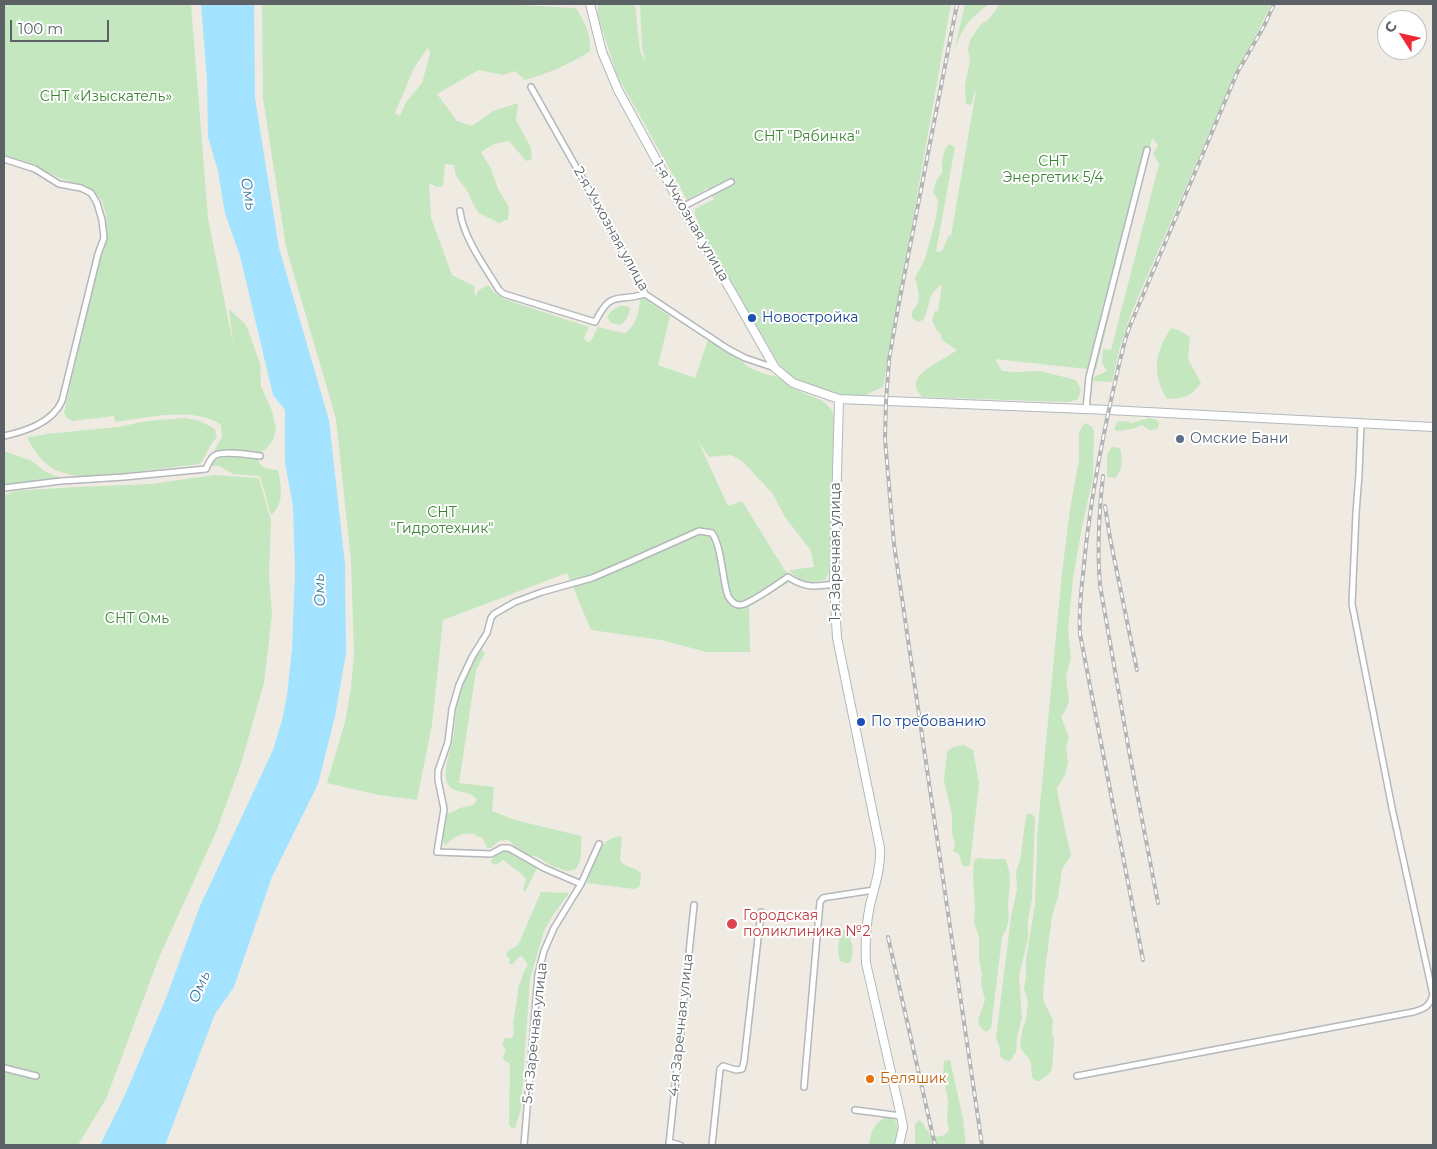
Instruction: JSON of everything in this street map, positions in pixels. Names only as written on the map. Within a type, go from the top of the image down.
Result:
[{"type":"street","name":"1-я Учхозная улица","points":[[590,4],[602,52],[618,90],[774,368],[793,383],[839,399],[1086,409],[1433,427]]},
{"type":"street","name":"2-я Учхозная улица","points":[[531,88],[645,294],[728,349],[745,358],[774,368]]},
{"type":"street","points":[[1086,409],[1089,377],[1147,150]]},
{"type":"street","points":[[4,159],[35,169],[59,184],[81,188],[91,193],[98,203],[104,238],[98,254],[62,401],[58,409],[52,415],[32,427],[19,433],[4,436]]},
{"type":"street","points":[[682,207],[732,182]]},
{"type":"street","points":[[460,211],[465,232],[499,290],[504,294],[595,322],[602,309],[613,299],[634,298],[645,294]]},
{"type":"street","name":"1-я Заречная улица","points":[[839,399],[834,584],[837,638],[880,848],[879,873],[867,922],[865,941],[866,963],[903,1127],[899,1145]]},
{"type":"street","points":[[1078,1076],[1412,1012],[1430,1003],[1433,995],[1392,808],[1352,604],[1361,422]]},
{"type":"street","points":[[4,488],[61,481],[206,469],[212,457],[216,454],[260,456]]},
{"type":"street","points":[[581,884],[544,868],[509,848],[502,848],[491,854],[437,852],[444,809],[438,771],[448,742],[452,709],[459,685],[472,657],[487,633],[494,614],[515,602],[542,592],[592,578],[627,564],[699,531],[712,533],[715,537],[728,596],[736,604],[740,605],[749,602],[788,577],[804,586],[815,587],[834,584]]},
{"type":"street","name":"5-я Заречная улица","points":[[524,1145],[538,974],[544,951],[554,928],[581,884],[599,844]]},
{"type":"street","points":[[804,1087],[820,902],[828,897],[875,890]]},
{"type":"street","name":"4-я Заречная улица","points":[[669,1144],[694,905]]},
{"type":"street","points":[[712,1145],[720,1069],[723,1066],[739,1070],[742,1069],[744,1062],[761,912]]},
{"type":"street","points":[[4,1068],[36,1076]]},
{"type":"street","points":[[855,1110],[901,1116]]},
{"type":"street","points":[[669,1144],[680,1145]]},
{"type":"green space","name":"СНТ «Изыскатель»","points":[[4,4],[191,4],[208,218],[233,344],[229,309],[246,325],[260,363],[261,386],[272,411],[276,429],[273,440],[261,453],[258,460],[263,467],[278,470],[281,494],[278,505],[271,515],[260,476],[233,474],[219,466],[212,466],[214,451],[222,437],[221,425],[210,419],[198,416],[170,415],[115,422],[114,416],[72,421],[66,417],[64,412],[107,228],[106,215],[102,201],[87,188],[24,161],[4,156]]},
{"type":"green space","name":"СНТ \"Гидротехник\"","points":[[262,4],[518,4],[576,8],[585,23],[590,39],[590,51],[582,56],[550,72],[525,80],[515,71],[503,75],[479,70],[437,94],[457,121],[472,126],[493,111],[518,103],[516,120],[531,148],[532,159],[526,161],[509,141],[494,144],[481,152],[491,169],[498,189],[509,207],[508,219],[499,223],[479,213],[468,192],[456,176],[454,165],[445,164],[443,186],[437,187],[429,183],[431,218],[452,275],[474,286],[475,297],[479,290],[488,285],[504,299],[589,327],[584,338],[587,342],[591,341],[598,327],[626,333],[637,317],[640,298],[645,297],[649,302],[670,316],[658,365],[695,378],[708,340],[739,358],[748,367],[776,376],[792,388],[823,401],[831,409],[834,416],[829,573],[825,580],[814,582],[801,580],[789,570],[814,567],[811,551],[785,517],[773,494],[743,462],[731,455],[709,457],[698,441],[728,506],[742,501],[784,569],[794,579],[749,607],[750,652],[707,652],[661,640],[591,630],[567,573],[443,620],[432,725],[417,800],[379,795],[327,783],[345,722],[351,688],[354,654],[351,561],[336,419],[286,247],[263,98]],"holes":[[[428,47],[430,54],[422,83],[406,102],[400,116],[395,113],[414,68]]]},
{"type":"green space","name":"СНТ \"Рябинка\"","points":[[598,4],[635,4],[640,51],[646,62],[642,47],[640,4],[951,4],[883,387],[863,396],[830,394],[800,383],[783,371],[706,240],[695,215],[695,209],[714,199],[708,188],[687,200],[617,75],[598,17]]},
{"type":"green space","points":[[965,4],[989,4],[967,24],[954,51]]},
{"type":"green space","name":"СНТ Энергетик 5/4","points":[[1000,4],[1271,4],[1228,90],[1132,311],[1119,350],[1112,382],[1092,381],[1094,377],[1107,371],[1102,363],[1103,349],[1111,350],[1159,164],[1153,154],[1158,145],[1152,138],[1096,370],[995,359],[1002,371],[1040,371],[1076,380],[1081,390],[1078,399],[1068,402],[922,397],[916,387],[916,381],[925,371],[957,350],[942,340],[941,334],[937,331],[932,320],[935,311],[938,311],[942,284],[933,292],[923,320],[918,322],[912,318],[913,311],[919,300],[915,278],[925,259],[936,218],[938,200],[933,192],[936,181],[942,173],[942,161],[945,149],[949,144],[955,147],[936,252],[942,251],[949,235],[951,236],[976,91],[971,105],[966,104],[965,85],[970,61],[968,49],[970,40],[981,24],[988,20]]},
{"type":"green space","points":[[619,306],[630,308],[627,318],[621,325],[611,323],[607,317],[611,311]]},
{"type":"green space","points":[[1171,328],[1190,337],[1188,359],[1201,383],[1187,396],[1167,399],[1159,380],[1157,363],[1161,346]]},
{"type":"green space","points":[[185,418],[200,421],[215,429],[217,437],[200,464],[93,477],[80,476],[67,474],[49,466],[39,457],[28,440],[28,437],[47,434]]},
{"type":"green space","points":[[1149,418],[1157,420],[1158,428],[1150,430],[1142,425],[1132,429],[1117,431],[1114,429],[1117,422],[1132,423]]},
{"type":"green space","points":[[1086,423],[1092,427],[1094,432],[1093,477],[1073,579],[1068,629],[1071,659],[1066,676],[1069,701],[1061,717],[1069,738],[1066,747],[1068,763],[1065,775],[1057,788],[1071,856],[1062,869],[1058,897],[1052,916],[1045,971],[1044,1002],[1053,1020],[1052,1069],[1048,1075],[1036,1081],[1032,1077],[1031,1063],[1021,1049],[1020,1044],[1026,1020],[1028,1001],[1024,989],[1026,959],[1035,904],[1037,837],[1062,573],[1070,509],[1079,460],[1079,432]]},
{"type":"green space","points":[[1112,447],[1120,448],[1122,464],[1115,478],[1107,477],[1107,454]]},
{"type":"green space","points":[[4,451],[32,461],[43,470],[67,479],[4,486]]},
{"type":"green space","name":"СНТ Омь","points":[[215,475],[259,478],[271,521],[269,574],[272,615],[264,683],[241,764],[216,832],[158,960],[106,1099],[78,1145],[4,1145],[4,495],[16,491],[150,484]]},
{"type":"green space","points":[[479,650],[485,653],[476,670],[459,783],[494,787],[492,811],[515,820],[581,836],[580,860],[574,870],[567,871],[550,865],[538,857],[527,855],[507,840],[499,841],[491,848],[487,848],[483,838],[474,834],[466,834],[451,840],[445,846],[443,830],[447,814],[473,805],[477,800],[470,794],[451,788],[446,779],[446,773],[454,735],[459,694]]},
{"type":"green space","points":[[964,745],[973,750],[979,783],[970,865],[966,867],[962,865],[959,854],[953,851],[955,845],[952,832],[952,815],[944,781],[947,752],[953,747]]},
{"type":"green space","points":[[1029,813],[1035,817],[1032,899],[1028,921],[1028,938],[1019,976],[1022,1018],[1017,1037],[1016,1052],[1011,1060],[1008,1061],[1000,1056],[1000,1048],[996,1038],[1011,917],[1017,890],[1016,872],[1020,861],[1026,816]]},
{"type":"green space","points":[[620,836],[622,838],[620,860],[641,874],[640,885],[634,889],[587,883],[601,847],[612,838]]},
{"type":"green space","points":[[501,851],[516,854],[537,868],[525,892],[523,889],[526,879],[524,876],[503,860],[496,865],[491,861]]},
{"type":"green space","points":[[979,858],[1005,859],[1010,877],[1008,921],[1002,937],[991,1028],[986,1032],[979,1025],[978,1020],[985,1000],[981,984],[979,937],[974,922],[974,860]]},
{"type":"green space","points":[[541,892],[569,893],[544,931],[530,979],[521,1109],[515,1128],[512,1128],[509,1125],[510,1064],[504,1060],[503,1057],[506,1050],[502,1044],[505,1038],[512,1038],[514,1034],[513,1023],[518,987],[528,965],[522,956],[512,965],[509,963],[510,960],[506,954],[519,943]]},
{"type":"green space","points":[[847,928],[853,950],[850,963],[840,961],[838,953],[841,931]]},
{"type":"green space","points":[[950,1060],[963,1119],[966,1145],[915,1145],[915,1124],[920,1120],[931,1136],[941,1136],[949,1130],[947,1121],[948,1101],[943,1074],[944,1061]]},
{"type":"green space","points":[[887,1117],[895,1120],[898,1130],[895,1145],[869,1145],[874,1128],[879,1121]]},
{"type":"water","name":"Омь","points":[[201,4],[254,4],[255,98],[279,248],[329,420],[345,564],[346,653],[335,716],[318,784],[272,877],[234,987],[215,1014],[165,1145],[100,1145],[125,1095],[166,998],[200,906],[273,750],[287,696],[292,648],[295,571],[293,506],[285,463],[285,410],[273,395],[240,256],[225,213],[218,171],[208,137],[207,80]]},
{"type":"railway","points":[[957,4],[889,360],[885,439],[894,544],[982,1145]]},
{"type":"railway","points":[[1143,960],[1080,634],[1081,594],[1090,513],[1109,411],[1129,328],[1237,73],[1264,26],[1274,4]]},
{"type":"railway","points":[[1103,476],[1099,530],[1100,585],[1158,903]]},
{"type":"railway","points":[[1105,506],[1137,670]]},
{"type":"railway","points":[[888,937],[935,1145]]},
{"type":"place","name":"Новостройка","points":[[752,318]]},
{"type":"place","name":"Омские Бани","points":[[1180,439]]},
{"type":"place","name":"По требованию","points":[[861,722]]},
{"type":"place","name":"Городская поликлиника №2","points":[[732,924]]},
{"type":"place","name":"Беляшик","points":[[870,1079]]}]
